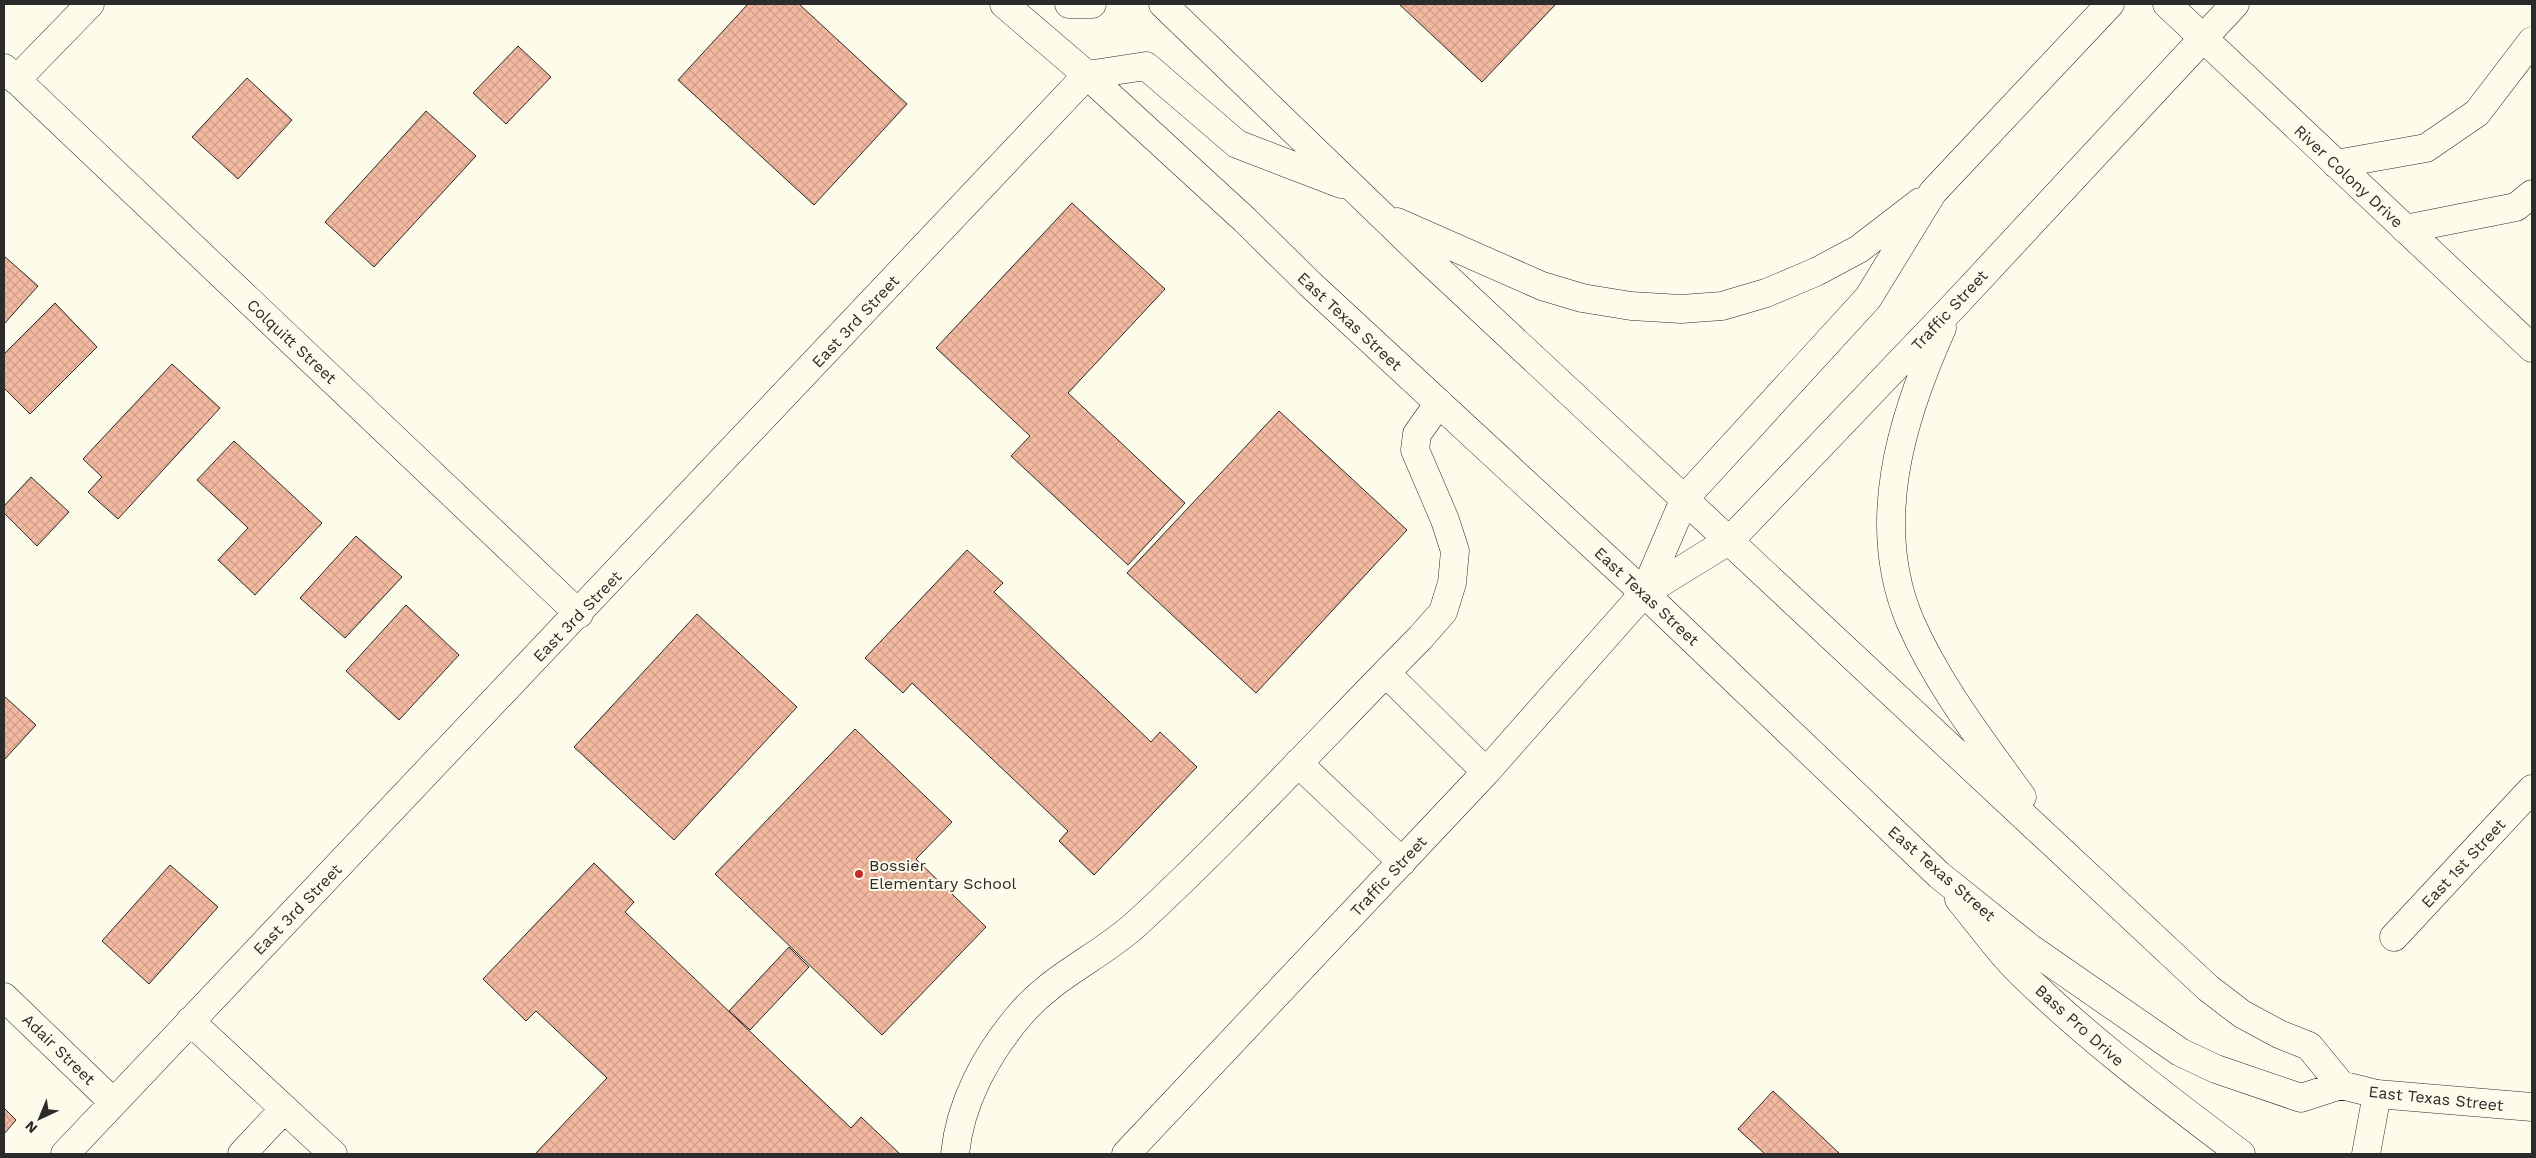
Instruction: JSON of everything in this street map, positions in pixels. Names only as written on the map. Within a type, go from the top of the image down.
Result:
[{"type":"main road","points":[[10,74],[90,4]]},
{"type":"main road","name":"East Texas Street","points":[[1004,4],[1087,75],[1245,220],[1310,284],[1644,593],[1939,875],[2030,948],[2180,1052],[2216,1069],[2301,1098],[2341,1085],[2377,1094],[2532,1107]]},
{"type":"main road","points":[[1069,4],[1092,4]]},
{"type":"main road","points":[[1163,4],[1353,189],[2208,988],[2242,1014],[2279,1034],[2309,1046],[2341,1085]]},
{"type":"main road","name":"Traffic Street","points":[[1644,593],[1685,498],[1868,298],[1933,192],[2110,4]]},
{"type":"main road","name":"River Colony Drive","points":[[2167,4],[2532,348]]},
{"type":"main road","name":"Traffic Street","points":[[1138,1150],[1486,772],[1644,593],[1730,540],[1951,309],[2235,4]]},
{"type":"main road","points":[[2336,164],[2426,148],[2476,113],[2532,41]]},
{"type":"main road","points":[[1087,75],[1146,66],[1237,144],[1353,189]]},
{"type":"main road","name":"Colquitt Street","points":[[10,74],[579,614]]},
{"type":"main road","name":"East 3rd Street","points":[[65,1154],[579,614],[1087,75]]},
{"type":"main road","points":[[1381,215],[1542,286],[1592,300],[1631,306],[1680,309],[1722,306],[1766,293],[1816,272],[1859,249],[1933,192]]},
{"type":"main road","points":[[2405,228],[2516,207],[2532,194]]},
{"type":"main road","points":[[1951,309],[1919,380],[1902,432],[1892,489],[1892,530],[1896,576],[1910,620],[1929,660],[1958,708],[2059,848]]},
{"type":"main road","points":[[955,1154],[968,1097],[995,1050],[1019,1016],[1047,988],[1133,927],[1298,763],[1443,612],[1452,583],[1455,551],[1445,520],[1415,450],[1417,434],[1439,403]]},
{"type":"main road","points":[[1386,672],[1486,772]]},
{"type":"main road","points":[[1298,763],[1402,862]]},
{"type":"main road","name":"East 1st Street","points":[[2394,937],[2532,789]]},
{"type":"main road","name":"Bass Pro Drive","points":[[1939,875],[2014,966],[2123,1063],[2240,1154]]},
{"type":"main road","name":"Adair Street","points":[[4,997],[113,1102]]},
{"type":"main road","points":[[190,1021],[333,1154]]},
{"type":"main road","points":[[2366,1154],[2377,1094]]},
{"type":"main road","points":[[242,1154],[284,1109]]},
{"type":"building","points":[[748,4],[799,4],[907,104],[814,205],[678,80]]},
{"type":"building","points":[[1399,4],[1556,4],[1482,82]]},
{"type":"building","points":[[518,46],[551,77],[506,124],[473,93]]},
{"type":"building","points":[[247,78],[292,120],[238,179],[192,137]]},
{"type":"building","points":[[426,111],[476,156],[374,267],[325,222]]},
{"type":"building","points":[[1072,203],[1165,289],[1068,393],[1185,503],[1128,565],[1011,456],[1030,436],[936,348]]},
{"type":"building","points":[[4,256],[38,286],[4,324]]},
{"type":"building","points":[[55,303],[97,347],[30,414],[4,388],[4,354]]},
{"type":"building","points":[[172,364],[220,408],[118,519],[88,492],[102,477],[83,459]]},
{"type":"building","points":[[1279,411],[1407,530],[1256,693],[1127,573]]},
{"type":"building","points":[[234,441],[322,523],[255,595],[218,560],[248,528],[197,480]]},
{"type":"building","points":[[31,477],[69,512],[37,546],[4,513],[4,506]]},
{"type":"building","points":[[356,536],[402,577],[345,638],[300,598]]},
{"type":"building","points":[[967,550],[1003,583],[994,592],[1151,742],[1160,732],[1197,767],[1094,875],[1059,841],[1068,831],[912,683],[903,693],[865,658]]},
{"type":"building","points":[[406,605],[459,655],[399,720],[346,671]]},
{"type":"building","points":[[697,614],[797,707],[674,840],[574,747]]},
{"type":"building","points":[[4,696],[36,725],[4,760]]},
{"type":"building","points":[[855,729],[952,822],[916,859],[986,927],[882,1035],[715,874]]},
{"type":"building","points":[[594,863],[634,902],[625,912],[851,1128],[861,1117],[900,1154],[535,1154],[607,1078],[536,1011],[526,1021],[483,979]]},
{"type":"building","points":[[170,865],[218,907],[149,984],[102,941]]},
{"type":"building","points":[[789,947],[809,967],[750,1030],[729,1011]]},
{"type":"building","points":[[1773,1091],[1840,1154],[1765,1154],[1738,1129]]},
{"type":"building","points":[[4,1108],[16,1120],[4,1134]]},
{"type":"place","name":"Bossier Elementary School","points":[[859,874]]}]
